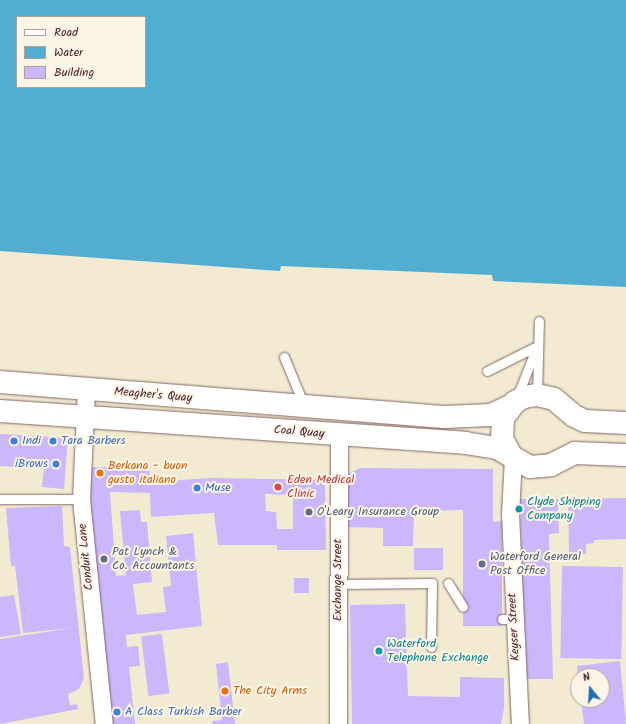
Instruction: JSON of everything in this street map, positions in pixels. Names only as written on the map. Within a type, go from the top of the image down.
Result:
[{"type":"main road","name":"Meagher's Quay","points":[[0,382],[306,408]]},
{"type":"main road","points":[[626,423],[580,419],[562,403],[537,395],[514,404],[503,418],[501,429],[504,444],[512,458],[530,467],[541,467],[583,452],[626,455]]},
{"type":"main road","points":[[560,459],[572,442],[574,432],[572,422],[562,403]]},
{"type":"main road","name":"Coal Quay","points":[[306,408],[467,418],[490,415],[514,404]]},
{"type":"main road","points":[[0,411],[83,417]]},
{"type":"main road","name":"Coal Quay","points":[[83,417],[339,436],[477,444],[497,448],[512,458]]},
{"type":"street","name":"Conduit Lane","points":[[86,389],[83,417],[81,499],[104,724]]},
{"type":"street","name":"Exchange Street","points":[[338,724],[339,436]]},
{"type":"street","name":"Keyser Street","points":[[512,458],[508,619],[520,724]]},
{"type":"lane","points":[[537,395],[537,346],[539,321]]},
{"type":"lane","points":[[487,371],[537,346]]},
{"type":"lane","points":[[514,404],[537,346]]},
{"type":"lane","points":[[284,357],[306,408]]},
{"type":"lane","points":[[0,499],[81,499]]},
{"type":"lane","points":[[338,584],[432,583],[431,647]]},
{"type":"lane","points":[[448,583],[463,607]]},
{"type":"water","points":[[0,0],[626,0],[626,287],[493,281],[492,275],[281,266],[280,271],[0,251]]},
{"type":"building","points":[[0,434],[68,438],[64,489],[42,487],[44,469],[0,466]]},
{"type":"building","points":[[90,467],[149,468],[150,482],[212,478],[325,480],[326,550],[277,550],[277,545],[218,545],[214,513],[151,517],[150,493],[110,492],[116,576],[126,575],[120,511],[140,510],[141,522],[147,522],[152,582],[133,584],[137,615],[166,612],[163,587],[171,586],[166,536],[193,533],[202,626],[126,635],[127,647],[138,646],[140,666],[129,667],[135,724],[112,724],[92,540]],"holes":[[[265,494],[293,495],[293,529],[277,529],[276,512],[266,511]]]},
{"type":"building","name":"Waterford General Post Office","points":[[360,468],[493,469],[493,522],[502,521],[502,626],[463,626],[463,510],[414,511],[413,546],[383,546],[383,528],[345,527],[346,475]]},
{"type":"building","points":[[626,498],[626,539],[594,540],[594,543],[586,544],[586,554],[569,555],[568,499]]},
{"type":"building","points":[[520,499],[558,499],[559,533],[549,534],[553,679],[524,679]]},
{"type":"building","points":[[62,506],[64,546],[70,547],[84,678],[79,689],[68,694],[70,705],[77,704],[78,709],[0,724],[0,639],[72,628],[23,633],[15,566],[11,566],[6,508]]},
{"type":"building","points":[[414,548],[443,548],[443,570],[414,570]]},
{"type":"building","points":[[562,566],[623,567],[621,659],[560,658]]},
{"type":"building","points":[[294,578],[309,578],[309,593],[294,593]]},
{"type":"building","points":[[14,595],[21,634],[0,637],[0,597]]},
{"type":"building","name":"Waterford Telephone Exchange","points":[[405,604],[408,696],[460,697],[460,677],[504,678],[504,708],[501,724],[352,724],[350,605]]},
{"type":"building","points":[[162,634],[169,694],[148,696],[141,637]]},
{"type":"building","points":[[620,661],[626,724],[584,724],[582,708],[610,708],[610,668],[577,668],[577,666]]},
{"type":"building","name":"The City Arms","points":[[228,662],[235,724],[213,724],[212,721],[222,720],[216,664]]},
{"type":"place","name":"Indi","points":[[14,441]]},
{"type":"place","name":"Tara Barbers","points":[[53,441]]},
{"type":"place","name":"iBrows","points":[[56,464]]},
{"type":"place","name":"Berkana - buon gusto italiano","points":[[100,473]]},
{"type":"place","name":"Eden Medical Clinic","points":[[278,487]]},
{"type":"place","name":"Muse","points":[[197,488]]},
{"type":"place","name":"Clyde Shipping Company","points":[[519,509]]},
{"type":"place","name":"O'Leary Insurance Group","points":[[309,512]]},
{"type":"place","name":"Pat Lynch & Co. Accountants","points":[[104,559]]},
{"type":"place","name":"Waterford General Post Office","points":[[482,564]]},
{"type":"place","name":"Waterford Telephone Exchange","points":[[379,651]]},
{"type":"place","name":"The City Arms","points":[[225,691]]},
{"type":"place","name":"A Class Turkish Barber","points":[[117,712]]}]
